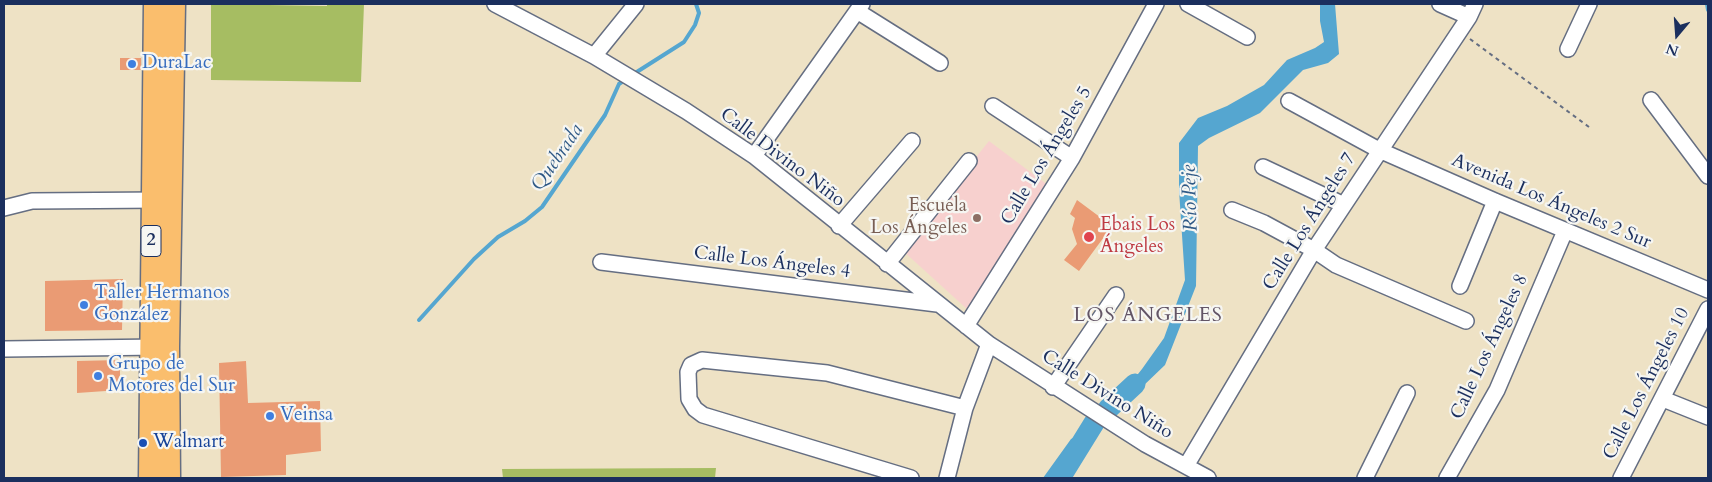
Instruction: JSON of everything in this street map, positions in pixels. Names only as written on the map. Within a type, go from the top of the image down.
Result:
[{"type":"highway","name":"2","points":[[149,475],[159,347],[161,200],[155,4]]},
{"type":"highway","name":"2","points":[[161,200],[174,4]]},
{"type":"highway","name":"2","points":[[159,347],[169,478]]},
{"type":"street","name":"Calle Divino Niño","points":[[494,4],[594,56],[686,111],[754,156],[839,226],[989,344],[1053,387],[1208,478]]},
{"type":"street","points":[[594,56],[636,4]]},
{"type":"street","name":"Calle Los Ángeles 5","points":[[966,326],[1072,158],[1156,4]]},
{"type":"street","points":[[1188,4],[1247,37]]},
{"type":"street","points":[[1440,4],[1472,10]]},
{"type":"street","points":[[1568,49],[1589,4]]},
{"type":"street","points":[[754,156],[859,7],[940,63]]},
{"type":"street","name":"Calle Los Ángeles 7","points":[[1186,466],[1314,250],[1460,31],[1472,10]]},
{"type":"street","points":[[1651,100],[1708,176]]},
{"type":"street","name":"Avenida Los Ángeles 2 Sur","points":[[1289,101],[1379,150],[1565,231],[1708,290]]},
{"type":"street","points":[[993,106],[1072,158]]},
{"type":"street","points":[[839,226],[912,141]]},
{"type":"street","points":[[887,264],[969,161]]},
{"type":"street","points":[[1264,167],[1344,205]]},
{"type":"street","points":[[4,208],[32,201],[161,200]]},
{"type":"street","points":[[1460,286],[1495,201]]},
{"type":"street","points":[[1232,210],[1264,223],[1314,250],[1336,265],[1466,321]]},
{"type":"street","name":"Calle Los Ángeles 8","points":[[1447,478],[1497,390],[1565,231]]},
{"type":"street","name":"Calle Los Ángeles 4","points":[[601,262],[937,304]]},
{"type":"street","points":[[1053,387],[1116,295]]},
{"type":"street","name":"Calle Los Ángeles 10","points":[[1621,478],[1708,309]]},
{"type":"street","points":[[947,478],[965,408],[989,344]]},
{"type":"street","points":[[4,349],[159,347]]},
{"type":"street","points":[[911,478],[703,415],[695,409],[689,399],[688,372],[692,365],[702,360],[827,373],[965,408]]},
{"type":"street","points":[[1365,478],[1407,393]]},
{"type":"street","points":[[1663,399],[1708,417]]},
{"type":"path","points":[[1460,31],[1589,127]]},
{"type":"shaded area","name":"Escuela Los Ángeles","points":[[989,141],[1049,186],[967,309],[902,250]]},
{"type":"green space","points":[[211,4],[327,6],[327,4],[364,4],[361,82],[211,80]]},
{"type":"green space","points":[[716,468],[715,478],[503,478],[502,469]]},
{"type":"water","points":[[1320,4],[1335,4],[1339,54],[1328,63],[1303,70],[1260,113],[1209,138],[1198,146],[1196,286],[1165,365],[1141,388],[1114,404],[1164,338],[1185,280],[1179,190],[1179,143],[1198,118],[1227,106],[1264,85],[1287,60],[1324,42],[1320,21]]},
{"type":"water","points":[[1089,429],[1065,478],[1043,478],[1071,439]]},
{"type":"building","name":"DuraLac","points":[[120,58],[141,58],[141,70],[120,70]]},
{"type":"building","name":"Ebais Los Ángeles","points":[[1077,200],[1112,226],[1079,271],[1064,260],[1077,244],[1072,229],[1075,218],[1070,214]]},
{"type":"building","name":"Taller Hermanos González","points":[[123,279],[122,330],[45,331],[45,281]]},
{"type":"building","name":"Grupo de Motores del Sur","points":[[120,360],[120,390],[77,393],[77,361]]},
{"type":"building","name":"Veinsa","points":[[246,361],[248,403],[320,401],[321,451],[286,455],[286,475],[221,477],[219,363]]},
{"type":"waterway","name":"Quebrada","points":[[632,75],[684,42],[695,25],[699,13],[696,4]]},
{"type":"waterway","points":[[1707,4],[1708,10]]},
{"type":"waterway","name":"Quebrada","points":[[419,320],[474,259],[498,237],[525,221],[542,207],[605,115],[619,84],[626,79]]},
{"type":"waterway","name":"Río Peje","points":[[1108,409],[1135,384]]},
{"type":"waterway","name":"Río Peje","points":[[1060,478],[1094,423]]},
{"type":"place","name":"DuraLac","points":[[132,64]]},
{"type":"place","name":"Escuela Los Ángeles","points":[[977,218]]},
{"type":"place","name":"Ebais Los Ángeles","points":[[1089,237]]},
{"type":"place","name":"Taller Hermanos González","points":[[84,305]]},
{"type":"place","name":"Grupo de Motores del Sur","points":[[98,376]]},
{"type":"place","name":"Veinsa","points":[[270,416]]},
{"type":"place","name":"Walmart","points":[[143,443]]},
{"type":"district","name":"LOS ÁNGELES","points":[[1148,316]]}]
